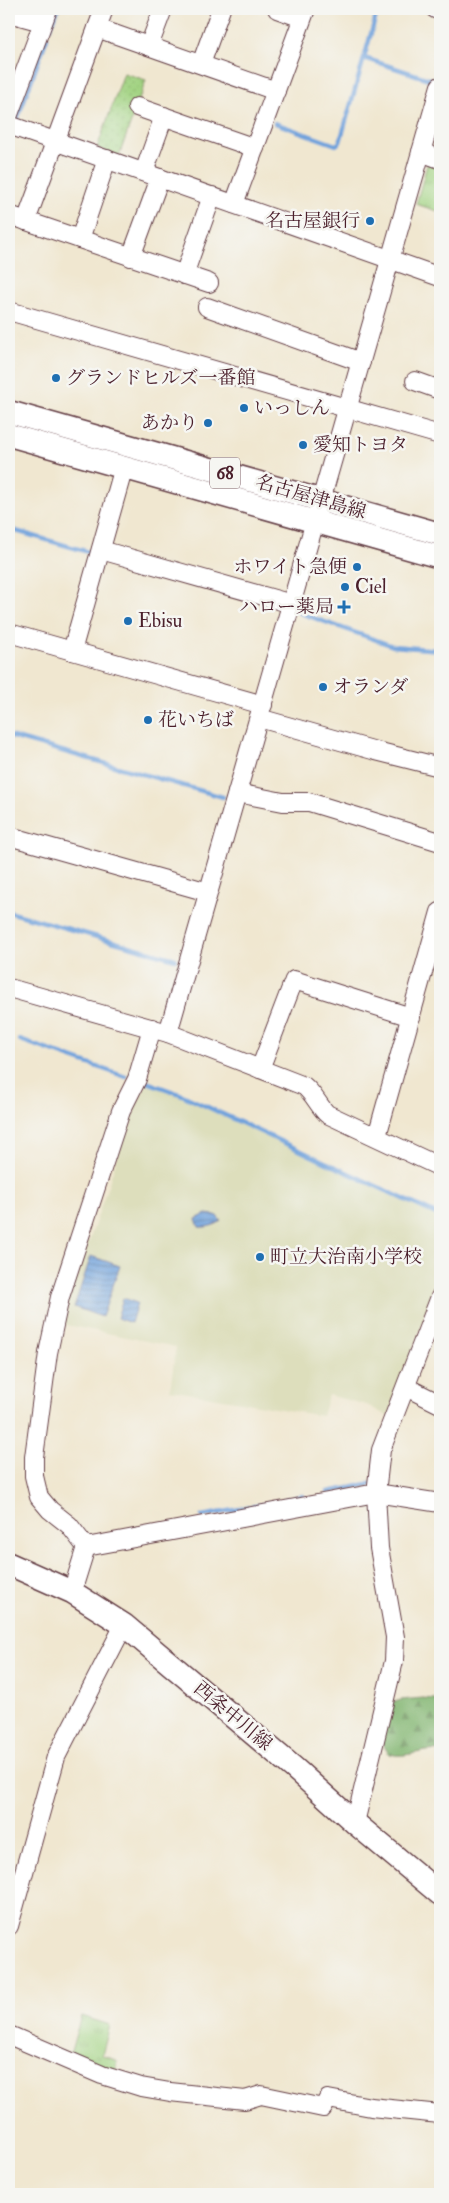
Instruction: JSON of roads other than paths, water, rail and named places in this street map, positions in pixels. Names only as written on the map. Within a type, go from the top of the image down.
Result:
[{"type":"main road","name":"名古屋津島線","points":[[9,412],[440,534]]},
{"type":"main road","name":"名古屋津島線","points":[[9,436],[440,558]]},
{"type":"main road","name":"西条中川線","points":[[9,1564],[72,1592],[124,1625],[440,1894]]},
{"type":"street","points":[[26,221],[104,9]]},
{"type":"street","points":[[150,46],[163,9]]},
{"type":"street","points":[[201,64],[221,9]]},
{"type":"street","points":[[234,204],[304,13],[277,9]]},
{"type":"street","points":[[435,9],[440,11]]},
{"type":"street","points":[[9,13],[45,15],[12,123],[55,141],[440,277]]},
{"type":"street","points":[[97,28],[276,91]]},
{"type":"street","points":[[86,1547],[69,1525],[50,1510],[39,1497],[34,1476],[34,1457],[48,1353],[60,1297],[121,1111],[160,1030],[208,892],[440,86]]},
{"type":"street","points":[[137,107],[255,148]]},
{"type":"street","points":[[132,257],[164,116]]},
{"type":"street","points":[[421,152],[440,159]]},
{"type":"street","points":[[80,239],[107,159]]},
{"type":"street","points":[[184,275],[212,196]]},
{"type":"street","points":[[9,215],[209,283]]},
{"type":"street","points":[[206,307],[361,362]]},
{"type":"street","points":[[9,311],[440,435]]},
{"type":"street","points":[[414,381],[440,387]]},
{"type":"street","points":[[72,651],[124,468]]},
{"type":"street","points":[[100,555],[290,609]]},
{"type":"street","points":[[9,633],[261,711],[376,751],[440,767]]},
{"type":"street","points":[[237,793],[283,802],[309,802],[440,842]]},
{"type":"street","points":[[9,836],[208,892]]},
{"type":"street","points":[[377,1136],[411,1017],[435,955],[440,912]]},
{"type":"street","points":[[260,1068],[294,980],[411,1017]]},
{"type":"street","points":[[9,988],[160,1030],[304,1086],[312,1092],[318,1105],[327,1114],[440,1167]]},
{"type":"street","points":[[355,1823],[394,1661],[395,1637],[379,1548],[376,1493],[381,1450],[440,1297]]},
{"type":"street","points":[[406,1386],[440,1404]]},
{"type":"street","points":[[86,1547],[376,1493],[440,1503]]},
{"type":"street","points":[[72,1592],[86,1547]]},
{"type":"street","points":[[9,1926],[56,1757],[124,1625]]},
{"type":"street","points":[[9,2035],[102,2075],[150,2089],[245,2100],[261,2095],[323,2108],[328,2099],[371,2107],[440,2114]]},
{"type":"water","points":[[206,1214],[216,1215],[221,1221],[211,1226],[199,1227],[196,1219]]},
{"type":"water","points":[[91,1256],[120,1266],[102,1317],[74,1307]]},
{"type":"water","points":[[123,1298],[137,1303],[131,1323],[117,1318]]},
{"type":"waterway","points":[[50,28],[58,9]]},
{"type":"waterway","points":[[275,123],[336,145],[340,142],[378,9]]},
{"type":"waterway","points":[[16,122],[47,38]]},
{"type":"waterway","points":[[364,58],[432,80]]},
{"type":"waterway","points":[[9,142],[13,129]]},
{"type":"waterway","points":[[9,529],[92,553]]},
{"type":"waterway","points":[[300,613],[393,646],[440,650]]},
{"type":"waterway","points":[[9,736],[223,797]]},
{"type":"waterway","points":[[9,912],[175,959]]},
{"type":"waterway","points":[[20,1040],[126,1077]]},
{"type":"waterway","points":[[144,1081],[180,1094],[440,1216]]},
{"type":"waterway","points":[[328,1492],[370,1484]]},
{"type":"waterway","points":[[285,1500],[303,1496]]},
{"type":"waterway","points":[[202,1516],[273,1503]]},
{"type":"place","name":"名古屋銀行","points":[[370,221]]},
{"type":"place","name":"グランドヒルズ一番館","points":[[56,378]]},
{"type":"place","name":"いっしん","points":[[244,408]]},
{"type":"place","name":"あかり","points":[[208,423]]},
{"type":"place","name":"愛知トヨタ","points":[[303,445]]},
{"type":"place","name":"ホワイト急便","points":[[357,567]]},
{"type":"place","name":"Ciel","points":[[345,587]]},
{"type":"place","name":"ハロー薬局","points":[[344,607]]},
{"type":"place","name":"Ebisu","points":[[128,621]]},
{"type":"place","name":"オランダ","points":[[323,687]]},
{"type":"place","name":"花いちば","points":[[148,720]]},
{"type":"place","name":"町立大治南小学校","points":[[260,1257]]}]
